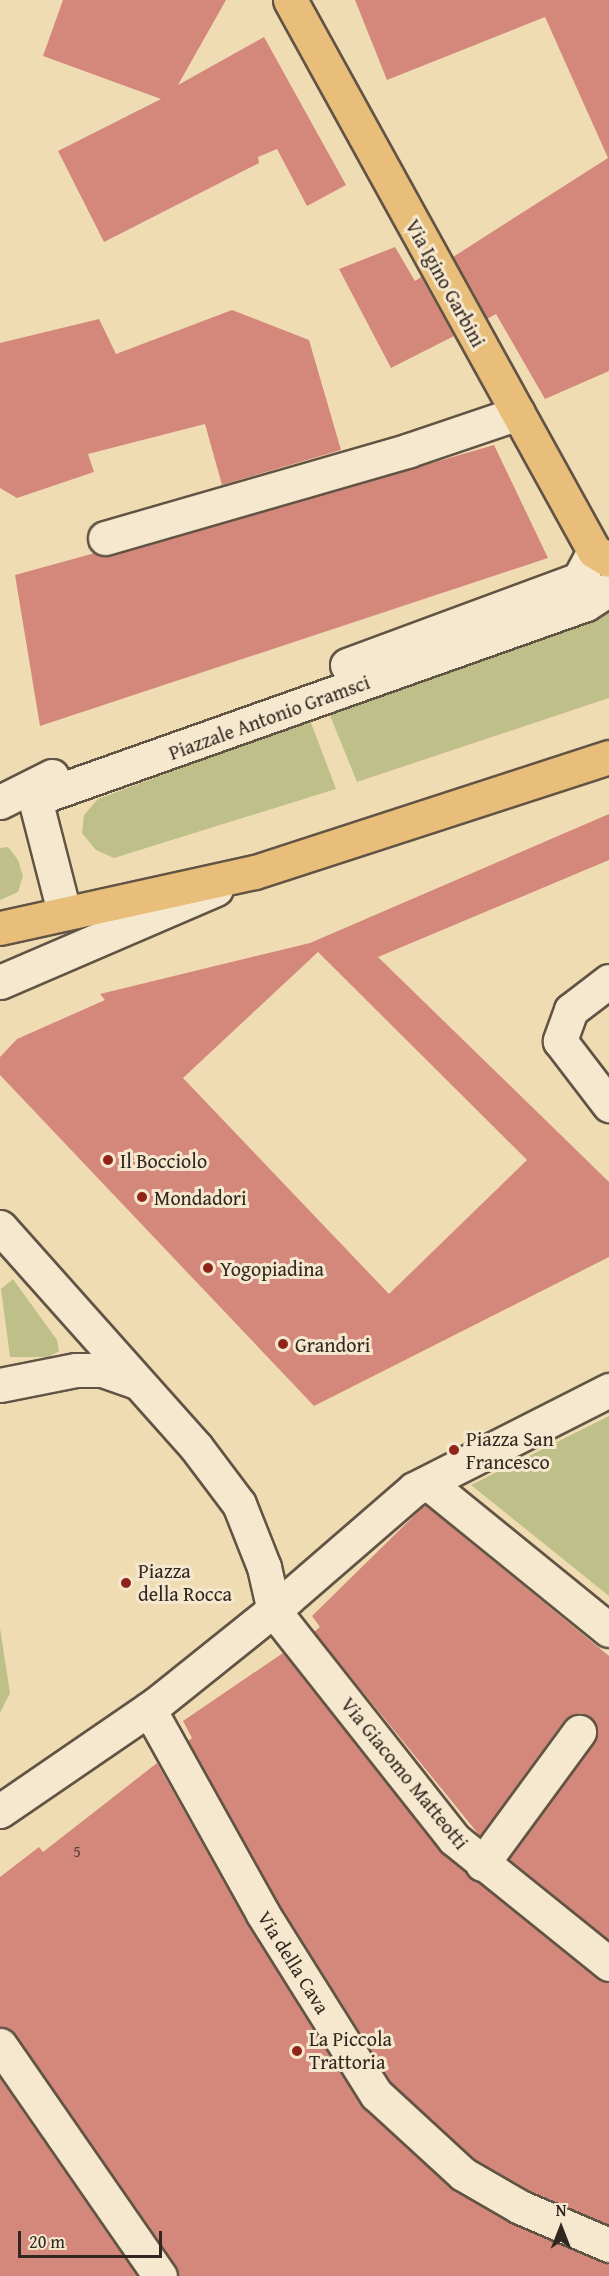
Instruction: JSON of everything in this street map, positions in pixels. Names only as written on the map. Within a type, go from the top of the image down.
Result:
[{"type":"main road","name":"Via Igino Garbini","points":[[290,0],[518,412],[602,555]]},
{"type":"main road","points":[[0,928],[64,912],[255,872],[609,757]]},
{"type":"street","points":[[105,538],[408,450],[518,412]]},
{"type":"street","name":"Piazzale Antonio Gramsci","points":[[0,802],[34,782],[579,579],[602,555]]},
{"type":"street","name":"Piazzale Antonio Gramsci","points":[[64,912],[35,799],[586,604],[609,589]]},
{"type":"street","points":[[0,982],[255,872]]},
{"type":"street","points":[[609,981],[571,1010],[560,1041],[609,1105]]},
{"type":"street","points":[[0,1227],[134,1381],[196,1447],[239,1504],[264,1566],[274,1611]]},
{"type":"street","points":[[0,1385],[76,1370],[102,1370],[134,1381]]},
{"type":"street","points":[[0,1811],[149,1708],[274,1611],[414,1490],[609,1390]]},
{"type":"street","points":[[428,1483],[609,1630]]},
{"type":"street","name":"Via Giacomo Matteotti","points":[[274,1611],[454,1839],[482,1864],[609,1964]]},
{"type":"street","name":"Via della Cava","points":[[149,1708],[263,1914],[376,2094],[463,2174],[520,2207],[609,2245]]},
{"type":"street","points":[[482,1864],[579,1732]]},
{"type":"street","points":[[0,2045],[160,2276]]},
{"type":"green space","points":[[609,611],[609,698],[357,782],[329,713]]},
{"type":"green space","points":[[310,720],[336,789],[114,858],[96,850],[82,833],[84,815],[98,799]]},
{"type":"green space","points":[[8,847],[18,860],[23,876],[18,892],[0,900],[0,848]]},
{"type":"green space","points":[[13,1279],[57,1340],[59,1351],[49,1357],[10,1357],[1,1289]]},
{"type":"green space","points":[[609,1416],[609,1596],[471,1485]]},
{"type":"green space","points":[[0,1628],[10,1693],[0,1713]]},
{"type":"building","points":[[63,0],[226,0],[178,85],[264,37],[346,185],[307,206],[277,149],[258,157],[259,163],[104,242],[58,151],[161,99],[43,56]]},
{"type":"building","points":[[355,0],[609,0],[609,371],[545,399],[496,314],[487,319],[453,257],[608,158],[545,17],[387,80]]},
{"type":"building","points":[[395,247],[415,281],[421,277],[454,336],[391,368],[339,269]]},
{"type":"building","points":[[232,310],[309,340],[341,450],[222,485],[205,424],[88,454],[94,472],[17,498],[0,488],[0,343],[99,319],[116,354]]},
{"type":"building","points":[[494,445],[548,558],[40,726],[15,575],[95,553],[110,556]]},
{"type":"building","points":[[609,814],[609,860],[378,957],[609,1182],[609,1257],[314,1406],[0,1075],[0,1057],[17,1039],[105,1000],[100,994],[310,943]],"holes":[[[318,952],[527,1160],[389,1294],[183,1078]]]},
{"type":"building","points":[[425,1505],[609,1656],[609,1940],[509,1859],[594,1743],[598,1733],[591,1717],[580,1713],[564,1721],[480,1836],[314,1632],[320,1627],[312,1616]]},
{"type":"building","points":[[283,1653],[442,1853],[597,1979],[609,1982],[609,2225],[528,2190],[474,2159],[391,2082],[279,1904],[188,1741],[192,1738],[183,1721]]},
{"type":"building","points":[[157,1763],[247,1923],[363,2108],[454,2190],[513,2224],[609,2263],[609,2276],[178,2276],[15,2034],[0,2027],[0,1877],[39,1847],[43,1852]]},
{"type":"building","points":[[0,2078],[137,2276],[0,2276]]},
{"type":"place","name":"Il Bocciolo","points":[[108,1160]]},
{"type":"place","name":"Mondadori","points":[[142,1197]]},
{"type":"place","name":"Yogopiadina","points":[[208,1268]]},
{"type":"place","name":"Grandori","points":[[283,1344]]},
{"type":"place","name":"Piazza San Francesco","points":[[454,1450]]},
{"type":"place","name":"Piazza della Rocca","points":[[126,1583]]},
{"type":"place","name":"La Piccola Trattoria","points":[[297,2051]]}]
